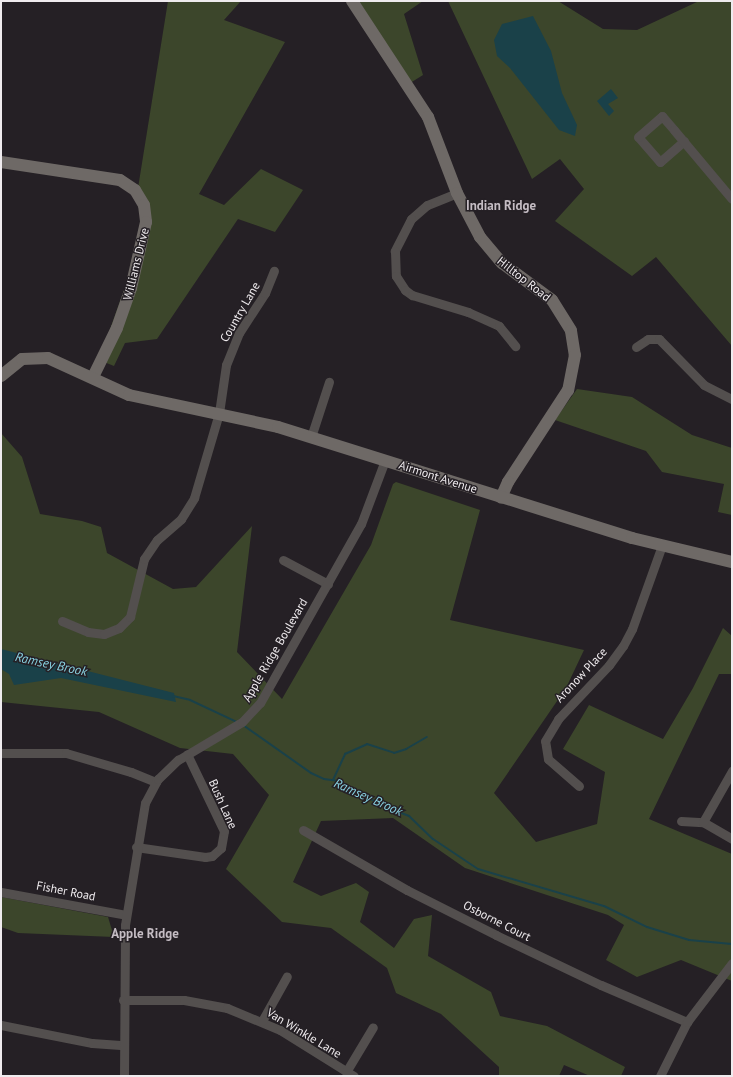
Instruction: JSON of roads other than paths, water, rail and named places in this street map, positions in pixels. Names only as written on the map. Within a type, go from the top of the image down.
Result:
[{"type":"street","name":"Hilltop Road","points":[[352,1],[428,117],[457,193],[472,223],[491,251],[518,276],[543,292],[560,310],[574,343],[574,368],[568,390],[508,482],[501,498]]},
{"type":"street","points":[[684,141],[660,162],[638,137],[662,116],[684,141],[732,199]]},
{"type":"street","name":"Williams Drive","points":[[1,162],[120,180],[135,190],[144,205],[146,222],[131,288],[120,321],[93,377]]},
{"type":"street","points":[[457,193],[426,205],[412,219],[395,250],[396,276],[405,290],[412,295],[468,312],[499,326],[515,346]]},
{"type":"street","name":"Country Lane","points":[[62,621],[88,632],[104,634],[119,628],[130,617],[144,559],[157,540],[181,519],[194,498],[219,413],[221,384],[232,346],[265,293],[274,271]]},
{"type":"street","points":[[636,347],[648,339],[659,339],[704,385],[732,399]]},
{"type":"street","name":"Airmont Avenue","points":[[1,376],[18,361],[40,357],[93,377],[129,395],[142,396],[219,413],[311,437],[501,498],[662,545],[732,562]]},
{"type":"street","points":[[311,437],[329,382]]},
{"type":"street","name":"Apple Ridge Boulevard","points":[[124,1076],[123,1000],[126,915],[136,847],[145,803],[156,782],[167,769],[187,754],[231,730],[252,714],[328,584],[361,524],[385,460]]},
{"type":"street","name":"Aronow Place","points":[[579,786],[548,759],[545,741],[558,719],[609,666],[623,646],[632,629],[662,545]]},
{"type":"street","points":[[283,560],[328,584]]},
{"type":"street","points":[[1,753],[66,753],[131,772],[156,782]]},
{"type":"street","name":"Bush Lane","points":[[136,847],[205,857],[221,848],[224,831],[187,754]]},
{"type":"street","points":[[703,822],[732,771]]},
{"type":"street","points":[[681,821],[703,822],[732,839]]},
{"type":"street","name":"Osborne Court","points":[[303,830],[407,890],[496,935],[601,985],[687,1022]]},
{"type":"street","name":"Fisher Road","points":[[1,892],[126,915]]},
{"type":"street","points":[[660,1076],[687,1022],[732,963]]},
{"type":"street","points":[[262,1021],[287,976]]},
{"type":"street","name":"Van Winkle Lane","points":[[123,1000],[162,999],[206,1003],[262,1021],[350,1074]]},
{"type":"street","points":[[1,1025],[92,1043],[124,1045]]},
{"type":"street","points":[[350,1074],[373,1027]]},
{"type":"water","points":[[533,16],[551,51],[562,93],[577,125],[575,136],[559,130],[510,68],[497,56],[494,40],[502,24]]},
{"type":"water","points":[[611,89],[618,98],[608,104],[614,111],[609,116],[597,101]]},
{"type":"water","points":[[1,649],[174,693],[176,702],[61,678],[14,685],[9,674],[1,669]]},
{"type":"waterway","name":"Ramsey Brook","points":[[173,696],[190,700],[237,722]]},
{"type":"waterway","name":"Ramsey Brook","points":[[243,725],[311,773],[324,779],[339,781],[383,806],[409,816],[433,839],[478,869],[604,906],[647,927],[689,940],[732,944]]},
{"type":"waterway","points":[[333,780],[345,754],[367,744],[394,753],[406,749],[427,737]]},
{"type":"district","name":"Indian Ridge","points":[[501,206]]},
{"type":"district","name":"Apple Ridge","points":[[145,934]]}]
